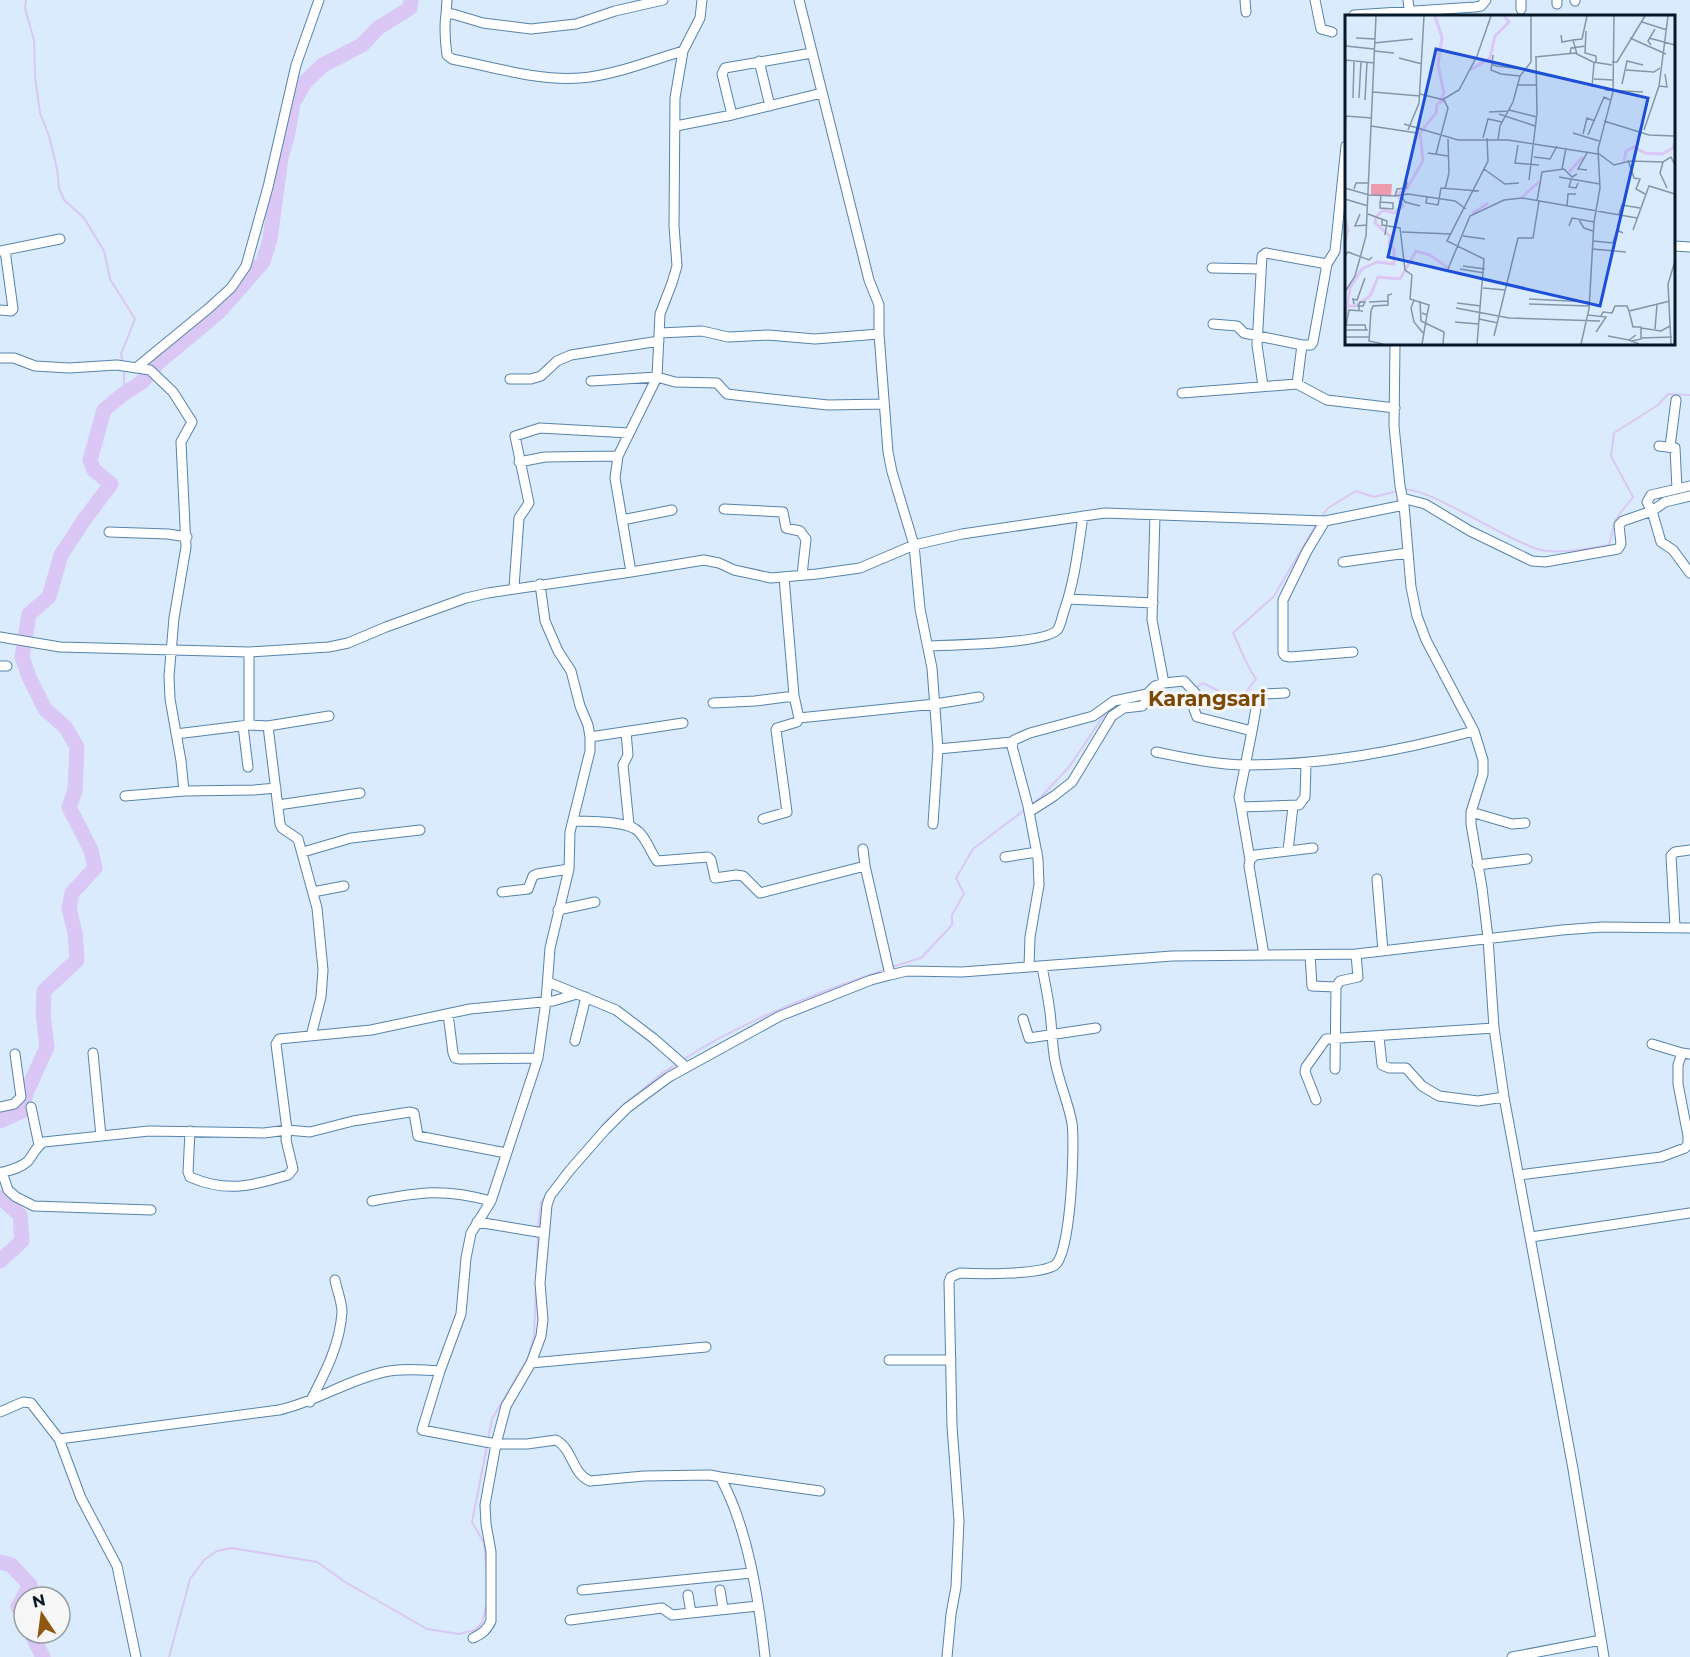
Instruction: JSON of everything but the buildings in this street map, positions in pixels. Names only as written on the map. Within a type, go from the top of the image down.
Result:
[{"type":"street","points":[[134,368],[216,302],[231,288],[246,266],[268,187],[296,65],[319,0]]},
{"type":"street","points":[[447,0],[444,24],[447,55],[452,59],[532,76],[581,78],[623,69],[683,51]]},
{"type":"street","points":[[447,14],[483,23],[531,29],[576,24],[615,11],[663,0]]},
{"type":"street","points":[[631,572],[615,478],[618,456],[657,377],[660,314],[677,266],[674,226],[675,98],[683,51],[700,18],[702,0]]},
{"type":"street","points":[[799,0],[869,280],[879,305],[888,452],[914,545],[920,609],[932,668],[938,749],[933,824]]},
{"type":"street","points":[[1245,0],[1246,12]]},
{"type":"street","points":[[1315,0],[1321,29],[1332,32]]},
{"type":"street","points":[[1408,0],[1410,14]]},
{"type":"street","points":[[1354,15],[1410,14],[1474,7],[1482,6],[1486,0]]},
{"type":"street","points":[[732,116],[722,71],[728,67],[812,53]]},
{"type":"street","points":[[759,61],[770,106]]},
{"type":"street","points":[[676,126],[732,116],[822,93]]},
{"type":"street","points":[[1213,324],[1237,326],[1244,333],[1311,345],[1327,264],[1335,251],[1345,164]]},
{"type":"street","points":[[0,310],[11,311],[13,309],[2,250],[60,239]]},
{"type":"street","points":[[1675,246],[1690,247]]},
{"type":"street","points":[[1263,386],[1257,335],[1262,256],[1266,253],[1327,264]]},
{"type":"street","points":[[1212,268],[1260,269]]},
{"type":"street","points":[[510,380],[541,376],[557,361],[571,355],[659,337],[702,331],[728,338],[768,335],[815,339],[879,334]]},
{"type":"street","points":[[1297,384],[1302,345]]},
{"type":"street","points":[[1395,345],[1395,408],[1411,587],[1423,632],[1474,731],[1483,760],[1483,774],[1471,812],[1473,843],[1488,938],[1494,1028],[1504,1097],[1574,1469],[1604,1657]]},
{"type":"street","points":[[0,358],[14,358],[35,366],[69,368],[117,365],[152,372],[173,392],[192,422],[181,442],[187,537],[183,577],[170,649],[170,699],[184,791]]},
{"type":"street","points":[[591,381],[657,377],[675,382],[718,384],[727,394],[828,405],[884,404]]},
{"type":"street","points":[[1182,393],[1297,384],[1338,402],[1395,408]]},
{"type":"street","points":[[1670,447],[1676,400]]},
{"type":"street","points":[[514,587],[519,518],[528,503],[514,436],[540,428],[629,434]]},
{"type":"street","points":[[1659,446],[1675,448],[1677,489]]},
{"type":"street","points":[[519,462],[545,457],[618,456]]},
{"type":"street","points":[[1690,486],[1647,498],[1649,513],[1661,542],[1673,550],[1690,573]]},
{"type":"street","points":[[0,637],[60,647],[249,652],[329,647],[348,643],[466,598],[514,587],[704,560],[771,578],[784,577],[860,568],[914,545],[962,534],[1105,513],[1325,521],[1402,496],[1425,504],[1470,531],[1532,561],[1545,562],[1618,549],[1621,547],[1619,525],[1649,513],[1665,502],[1690,496]]},
{"type":"street","points":[[724,509],[783,512],[786,528],[800,531],[806,539],[802,575]]},
{"type":"street","points":[[622,520],[672,510]]},
{"type":"street","points":[[1155,515],[1153,629],[1164,682]]},
{"type":"street","points":[[928,646],[974,645],[1051,635],[1058,630],[1073,585],[1083,516]]},
{"type":"street","points":[[1325,521],[1307,551],[1283,600],[1283,653],[1290,657],[1353,652]]},
{"type":"street","points":[[109,532],[187,537]]},
{"type":"street","points":[[1343,562],[1407,553]]},
{"type":"street","points":[[763,819],[787,812],[776,730],[797,723],[799,718],[794,696],[784,577]]},
{"type":"street","points":[[540,584],[545,621],[558,651],[571,671],[590,737],[590,751],[570,831],[569,869],[550,948],[538,1058],[491,1201],[471,1233],[461,1314],[422,1430],[491,1443],[527,1444],[556,1440],[566,1448],[583,1477],[590,1481],[644,1476],[710,1475],[820,1491]]},
{"type":"street","points":[[1068,599],[1153,603]]},
{"type":"street","points":[[248,767],[246,726],[249,652]]},
{"type":"street","points":[[938,749],[1012,742],[1021,735],[1093,716],[1117,705],[1142,706],[1155,686],[1180,680],[1188,683],[1197,695],[1195,713],[1252,731]]},
{"type":"street","points":[[1264,955],[1239,797],[1258,697],[1264,694],[1285,693]]},
{"type":"street","points":[[713,703],[794,696]]},
{"type":"street","points":[[799,718],[935,704],[979,697]]},
{"type":"street","points":[[1029,810],[1072,782],[1117,705]]},
{"type":"street","points":[[176,734],[246,726],[268,726],[329,716]]},
{"type":"street","points":[[590,737],[683,723]]},
{"type":"street","points":[[268,726],[282,828],[298,839],[317,908],[323,969],[321,997],[311,1036]]},
{"type":"street","points":[[1156,752],[1196,760],[1246,765],[1306,764],[1413,747],[1474,731]]},
{"type":"street","points":[[626,732],[628,755],[623,765],[629,825]]},
{"type":"street","points":[[1012,742],[1037,852],[1039,885],[1030,937],[1029,968]]},
{"type":"street","points":[[1241,807],[1299,805],[1305,797],[1306,764]]},
{"type":"street","points":[[125,796],[184,791],[276,788]]},
{"type":"street","points":[[278,805],[360,793]]},
{"type":"street","points":[[1288,851],[1293,806]]},
{"type":"street","points":[[1471,812],[1512,824],[1525,823]]},
{"type":"street","points":[[573,821],[629,825],[638,830],[657,861],[709,858],[715,878],[743,876],[760,893],[865,866]]},
{"type":"street","points":[[303,852],[351,838],[420,830]]},
{"type":"street","points":[[1250,860],[1256,855],[1313,848]]},
{"type":"street","points":[[863,849],[889,970]]},
{"type":"street","points":[[1676,927],[1671,856],[1675,852],[1690,850]]},
{"type":"street","points":[[1005,857],[1037,852]]},
{"type":"street","points":[[1478,865],[1527,859]]},
{"type":"street","points":[[502,892],[528,889],[537,874],[569,869]]},
{"type":"street","points":[[1377,879],[1383,951]]},
{"type":"street","points":[[313,892],[344,886]]},
{"type":"street","points":[[558,910],[595,902]]},
{"type":"street","points":[[473,1638],[482,1634],[491,1621],[491,1552],[485,1505],[491,1443],[506,1406],[531,1364],[542,1328],[540,1233],[550,1196],[570,1170],[627,1108],[682,1062],[780,1016],[871,980],[889,970],[962,972],[1172,956],[1356,954],[1602,927],[1690,928]]},
{"type":"street","points":[[1335,1069],[1336,987],[1340,981],[1358,977],[1356,954]]},
{"type":"street","points":[[1310,955],[1311,986],[1336,987]]},
{"type":"street","points":[[947,1657],[956,1587],[959,1521],[952,1426],[949,1282],[951,1276],[960,1273],[1010,1273],[1051,1267],[1057,1264],[1061,1257],[1066,1240],[1072,1187],[1073,1135],[1056,1065],[1042,967]]},
{"type":"street","points":[[548,982],[616,1010],[682,1062]]},
{"type":"street","points":[[190,1131],[189,1176],[220,1186],[236,1188],[280,1178],[292,1173],[292,1169],[286,1140],[287,1130],[276,1044],[279,1039],[370,1030],[470,1009],[581,996]]},
{"type":"street","points":[[575,1041],[581,996]]},
{"type":"street","points":[[448,1014],[455,1058],[538,1058]]},
{"type":"street","points":[[1023,1019],[1028,1038],[1096,1028]]},
{"type":"street","points":[[1316,1100],[1305,1072],[1306,1067],[1326,1039],[1494,1028]]},
{"type":"street","points":[[1379,1037],[1382,1065],[1389,1068],[1406,1068],[1422,1086],[1432,1093],[1475,1101],[1504,1097]]},
{"type":"street","points":[[1519,1175],[1667,1155],[1685,1149],[1689,1136],[1677,1075],[1686,1054],[1652,1044]]},
{"type":"street","points":[[93,1053],[101,1136]]},
{"type":"street","points":[[0,1107],[14,1104],[21,1097],[15,1054]]},
{"type":"street","points":[[1680,1098],[1690,1098]]},
{"type":"street","points":[[31,1107],[39,1145]]},
{"type":"street","points":[[151,1210],[34,1206],[15,1197],[8,1190],[1,1172],[22,1166],[44,1142],[149,1131],[264,1133],[287,1130],[310,1132],[353,1121],[410,1112],[416,1116],[418,1136],[506,1153]]},
{"type":"street","points":[[372,1201],[434,1191],[491,1201]]},
{"type":"street","points":[[1531,1237],[1690,1213]]},
{"type":"street","points":[[477,1222],[540,1233]]},
{"type":"street","points":[[310,1402],[332,1357],[339,1327],[342,1310],[335,1280]]},
{"type":"street","points":[[531,1364],[706,1347]]},
{"type":"street","points":[[889,1360],[951,1360]]},
{"type":"street","points":[[59,1439],[257,1413],[310,1402],[378,1373],[398,1370],[440,1371]]},
{"type":"street","points":[[0,1412],[23,1402],[31,1403],[59,1439],[81,1498],[117,1566],[136,1657]]},
{"type":"street","points":[[720,1477],[732,1499],[751,1573],[765,1657]]},
{"type":"street","points":[[582,1590],[751,1573]]},
{"type":"street","points":[[720,1590],[723,1609]]},
{"type":"street","points":[[688,1595],[691,1613]]},
{"type":"street","points":[[570,1620],[662,1608],[672,1615],[758,1606]]},
{"type":"street","points":[[1512,1657],[1601,1640]]},
{"type":"waterway","points":[[26,0],[25,8],[34,40],[35,76],[40,113],[49,136],[59,188],[64,200],[84,218],[104,251],[110,279],[135,319],[121,354],[123,364]]},
{"type":"waterway","points":[[0,1121],[22,1111],[26,1093],[47,1047],[43,1013],[44,991],[77,960],[75,933],[69,908],[72,893],[95,868],[91,850],[69,807],[75,791],[77,747],[66,728],[45,709],[22,657],[29,614],[49,597],[61,555],[111,484],[94,470],[90,460],[104,410],[142,382],[159,362],[219,312],[263,262],[270,239],[281,158],[293,103],[306,81],[323,65],[362,45],[378,28],[410,8],[411,0]]},
{"type":"waterway","points":[[124,369],[124,393]]},
{"type":"waterway","points":[[1402,490],[1429,496],[1526,545],[1541,550],[1565,551],[1609,545],[1615,520],[1633,497],[1611,456],[1614,433],[1658,405],[1668,394],[1690,395]]},
{"type":"waterway","points":[[1321,518],[1328,508],[1356,491],[1374,497],[1397,491]]},
{"type":"waterway","points":[[1194,689],[1203,683],[1236,700],[1243,696],[1256,679],[1233,633],[1274,596],[1316,525]]},
{"type":"waterway","points":[[1148,701],[1182,697],[1189,692]]},
{"type":"waterway","points":[[1031,805],[1069,767],[1102,718],[1119,704]]},
{"type":"waterway","points":[[892,967],[921,958],[952,925],[952,915],[964,894],[956,878],[973,849],[1027,808]]},
{"type":"waterway","points":[[681,1061],[755,1020],[835,987],[887,969]]},
{"type":"waterway","points":[[627,1103],[662,1073],[677,1064]]},
{"type":"waterway","points":[[555,1183],[609,1118],[623,1106]]},
{"type":"waterway","points":[[538,1229],[541,1202],[546,1195]]},
{"type":"waterway","points":[[0,1197],[20,1215],[22,1241],[0,1261]]},
{"type":"waterway","points":[[488,1440],[492,1419],[528,1358],[534,1336],[538,1235]]},
{"type":"waterway","points":[[487,1446],[472,1522],[484,1543],[487,1577]]},
{"type":"waterway","points":[[169,1657],[190,1579],[204,1560],[217,1551],[232,1548],[317,1562],[345,1582],[427,1629],[459,1634],[475,1630],[482,1623],[487,1603]]},
{"type":"waterway","points":[[0,1562],[11,1565],[30,1585]]},
{"type":"waterway","points":[[37,1645],[43,1657]]},
{"type":"district","name":"Karangsari","points":[[1207,699]]}]
